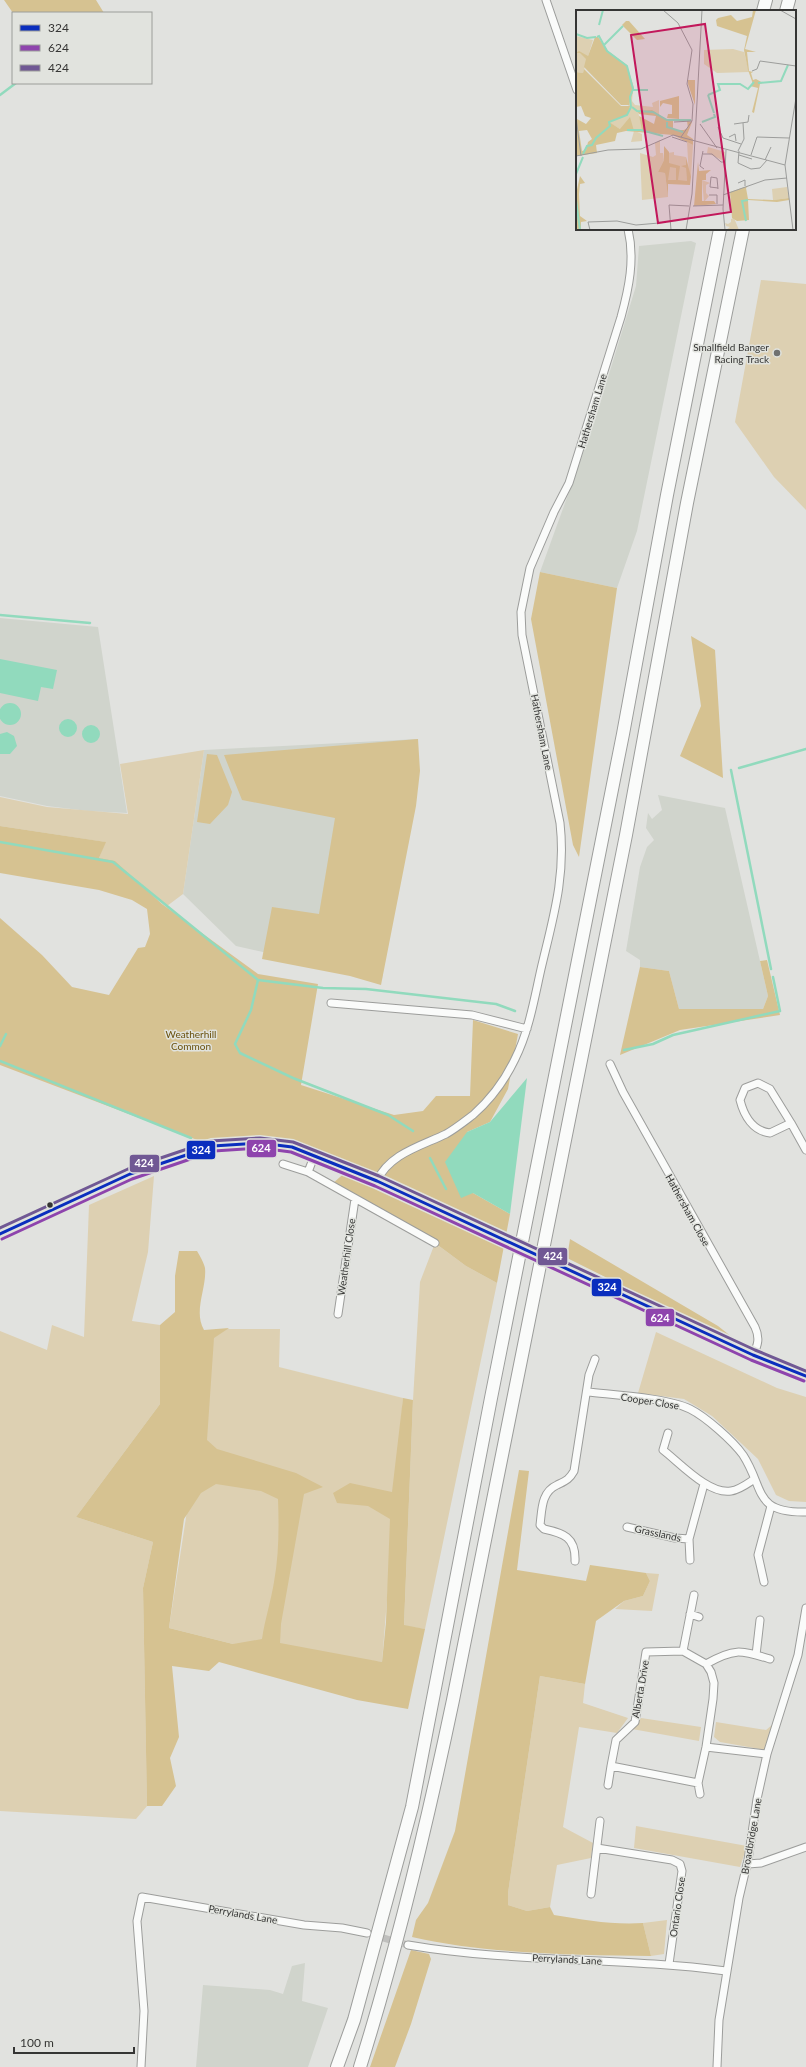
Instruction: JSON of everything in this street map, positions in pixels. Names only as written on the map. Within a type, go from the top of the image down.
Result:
[{"type":"highway","points":[[764,10],[766,0]]},
{"type":"highway","points":[[786,10],[788,0]]},
{"type":"highway","points":[[338,2067],[354,2020],[412,1807],[492,1390],[623,734],[667,495],[720,230]]},
{"type":"highway","points":[[360,2067],[385,1988],[429,1815],[626,835],[687,503],[743,230]]},
{"type":"street","points":[[546,0],[576,87]]},
{"type":"street","name":"Hathersham Lane","points":[[377,1181],[386,1167],[393,1161],[414,1148],[447,1133],[473,1114],[495,1092],[515,1060],[527,1029],[558,898],[563,847],[560,823],[522,635],[521,612],[530,568],[551,519],[569,483],[621,317],[628,292],[632,262],[628,230]]},
{"type":"street","points":[[331,1003],[472,1015],[527,1029]]},
{"type":"street","name":"Hathersham Close","points":[[610,1064],[623,1092],[758,1334],[758,1340],[753,1355]]},
{"type":"street","points":[[791,1123],[770,1133],[757,1130],[752,1125],[742,1106],[741,1093],[751,1084],[764,1085],[770,1089],[791,1123],[806,1150]]},
{"type":"street","points":[[0,1234],[130,1174],[214,1146],[260,1143],[292,1147],[314,1154],[377,1181],[494,1237],[753,1355],[806,1376]]},
{"type":"street","points":[[308,1172],[314,1154]]},
{"type":"street","points":[[283,1164],[308,1172],[435,1243]]},
{"type":"street","name":"Weatherhill Close","points":[[338,1314],[355,1199]]},
{"type":"street","points":[[575,1561],[575,1552],[570,1540],[558,1531],[544,1529],[540,1525],[543,1500],[547,1492],[556,1485],[570,1478],[574,1471],[588,1392],[589,1375],[595,1359]]},
{"type":"street","name":"Cooper Close","points":[[588,1392],[673,1403],[691,1409],[737,1448],[750,1469],[753,1480],[764,1499],[771,1506]]},
{"type":"street","points":[[668,1433],[663,1450],[704,1484],[715,1490],[731,1492],[753,1480]]},
{"type":"street","name":"Grasslands","points":[[690,1560],[689,1539],[704,1484]]},
{"type":"street","points":[[764,1582],[758,1555],[771,1506],[785,1512],[806,1512]]},
{"type":"street","name":"Grasslands","points":[[627,1526],[675,1538],[689,1539]]},
{"type":"street","points":[[694,1595],[683,1651],[706,1664],[714,1683],[706,1747],[698,1783],[700,1794]]},
{"type":"street","name":"Broadbridge Lane","points":[[717,2067],[718,2029],[726,1971],[748,1864],[757,1799],[767,1754],[798,1655],[806,1608]]},
{"type":"street","points":[[690,1614],[699,1617]]},
{"type":"street","points":[[756,1655],[760,1620]]},
{"type":"street","name":"Alberta Drive","points":[[611,1766],[616,1740],[635,1722],[646,1652],[683,1651]]},
{"type":"street","points":[[706,1664],[723,1654],[736,1651],[770,1659]]},
{"type":"street","points":[[706,1747],[767,1754]]},
{"type":"street","points":[[608,1785],[611,1766],[698,1783]]},
{"type":"street","points":[[591,1894],[600,1821]]},
{"type":"street","points":[[748,1864],[761,1863],[806,1847]]},
{"type":"street","name":"Ontario Close","points":[[596,1848],[672,1860],[680,1864],[682,1871],[668,1964]]},
{"type":"street","name":"Perrylands Lane","points":[[141,2067],[144,2012],[137,1921],[142,1897],[304,1925],[342,1928],[367,1933]]},
{"type":"street","name":"Perrylands Lane","points":[[408,1945],[479,1954],[668,1964],[726,1971]]},
{"type":"shaded area","points":[[691,241],[696,243],[637,531],[617,588],[540,572],[594,423],[636,286],[639,246]]},
{"type":"shaded area","name":"Smallfield Banger Racing Track","points":[[761,280],[806,284],[806,510],[774,477],[735,422]]},
{"type":"shaded area","points":[[0,618],[98,627],[127,813],[88,811],[47,806],[0,796]]},
{"type":"shaded area","points":[[0,659],[57,670],[53,689],[41,687],[38,701],[0,693]]},
{"type":"shaded area","points":[[10,703],[18,706],[21,714],[18,722],[10,725],[2,722],[-1,714],[2,706]]},
{"type":"shaded area","points":[[68,719],[74,722],[77,728],[74,734],[68,737],[62,734],[59,728],[62,722]]},
{"type":"shaded area","points":[[91,725],[97,728],[100,734],[97,740],[91,743],[85,740],[82,734],[85,728]]},
{"type":"shaded area","points":[[7,732],[14,736],[17,746],[10,754],[0,754],[0,734]]},
{"type":"shaded area","points":[[418,739],[382,979],[236,946],[183,894],[204,750]]},
{"type":"shaded area","points":[[204,750],[183,894],[167,906],[113,862],[99,858],[105,842],[0,826],[0,797],[47,807],[128,814],[120,764]]},
{"type":"shaded area","points":[[658,795],[725,808],[768,996],[763,1009],[679,1009],[669,971],[640,967],[640,960],[626,951],[640,867],[647,847],[654,840],[646,828],[648,813],[652,819],[662,810]]},
{"type":"shaded area","points":[[527,1078],[510,1214],[473,1193],[461,1198],[445,1162],[467,1132],[490,1122]]},
{"type":"shaded area","points":[[154,1176],[148,1252],[132,1321],[160,1325],[160,1404],[76,1517],[153,1542],[143,1588],[147,1806],[136,1819],[0,1811],[0,1331],[47,1350],[52,1325],[84,1337],[89,1205]]},
{"type":"shaded area","points":[[435,1243],[466,1266],[497,1283],[425,1629],[404,1626],[413,1400],[420,1282]]},
{"type":"shaded area","points":[[215,1329],[280,1329],[279,1367],[403,1398],[382,1662],[233,1644],[169,1628]]},
{"type":"shaded area","points":[[656,1332],[777,1388],[806,1397],[806,1502],[789,1501],[776,1495],[758,1459],[712,1416],[684,1399],[638,1393]]},
{"type":"shaded area","points":[[646,1573],[659,1574],[652,1611],[615,1609],[624,1601],[643,1596],[650,1581]]},
{"type":"shaded area","points":[[540,1676],[585,1684],[583,1703],[628,1718],[617,1733],[579,1727],[563,1827],[593,1843],[591,1858],[557,1865],[550,1907],[527,1911],[508,1905],[508,1893]]},
{"type":"shaded area","points":[[641,1718],[701,1727],[699,1741],[632,1729]]},
{"type":"shaded area","points":[[778,1720],[765,1750],[720,1742],[714,1737],[716,1722],[766,1730]]},
{"type":"shaded area","points":[[636,1826],[747,1846],[740,1867],[634,1848]]},
{"type":"shaded area","points":[[667,1920],[664,1954],[651,1956],[643,1923]]},
{"type":"shaded area","points":[[305,1963],[302,2001],[328,2008],[308,2067],[196,2067],[203,1985],[270,1990],[283,1994],[292,1966]]},
{"type":"green space","points":[[4,0],[96,0],[103,12],[12,12]]},
{"type":"green space","points":[[540,572],[617,588],[579,857],[573,845],[531,619]]},
{"type":"green space","points":[[691,636],[715,650],[723,778],[680,756],[701,706]]},
{"type":"green space","points":[[418,739],[420,771],[416,806],[381,985],[350,976],[262,959],[272,907],[319,914],[335,818],[242,800],[224,755]]},
{"type":"green space","points":[[207,754],[217,755],[232,792],[228,805],[210,824],[197,822]]},
{"type":"green space","name":"Weatherhill Common","points":[[0,826],[106,842],[99,858],[115,861],[162,904],[258,974],[318,984],[301,1085],[394,1115],[423,1111],[436,1096],[470,1096],[473,1020],[518,1034],[508,1089],[490,1122],[467,1132],[473,1193],[510,1214],[497,1283],[466,1266],[435,1243],[331,1185],[349,1169],[292,1147],[213,1146],[0,1065],[0,918],[42,955],[72,987],[109,995],[138,948],[145,947],[150,934],[147,909],[132,900],[99,890],[0,873]]},
{"type":"green space","points":[[767,960],[780,1015],[680,1030],[620,1055],[640,967],[669,971],[679,1009],[763,1009],[768,996],[760,961]]},
{"type":"green space","points":[[570,1239],[718,1326],[742,1345],[567,1258]]},
{"type":"green space","points":[[179,1251],[197,1251],[205,1268],[200,1307],[201,1323],[204,1330],[229,1328],[214,1338],[207,1440],[217,1449],[296,1473],[323,1487],[304,1494],[281,1624],[280,1643],[382,1662],[386,1622],[390,1519],[368,1506],[337,1503],[333,1493],[350,1483],[392,1492],[403,1398],[413,1400],[404,1625],[425,1629],[408,1709],[357,1700],[219,1662],[209,1671],[172,1666],[179,1737],[170,1758],[176,1786],[162,1806],[147,1806],[143,1588],[153,1542],[76,1517],[160,1404],[160,1325],[175,1312],[175,1276]],"holes":[[[216,1484],[261,1491],[278,1499],[278,1551],[276,1572],[262,1639],[233,1644],[169,1628],[184,1519],[201,1493]]]},
{"type":"green space","points":[[519,1470],[529,1471],[517,1570],[586,1581],[590,1565],[646,1573],[650,1581],[643,1596],[624,1601],[596,1621],[585,1684],[540,1676],[508,1893],[508,1905],[527,1911],[550,1907],[554,1915],[587,1920],[610,1923],[643,1923],[651,1956],[562,1954],[500,1950],[440,1943],[412,1937],[416,1920],[428,1903],[455,1831]]},
{"type":"green space","points":[[411,1950],[429,1954],[431,1959],[411,2024],[395,2067],[370,2067]]},
{"type":"waterway","points":[[0,95],[15,84]]},
{"type":"waterway","points":[[0,615],[90,623]]},
{"type":"waterway","points":[[739,768],[806,749]]},
{"type":"waterway","points":[[731,770],[771,969]]},
{"type":"waterway","points":[[0,842],[113,862],[258,980],[323,988],[366,989],[496,1004],[515,1011]]},
{"type":"waterway","points":[[624,1050],[653,1044],[673,1035],[780,1011],[773,977]]},
{"type":"waterway","points":[[258,980],[251,1010],[235,1044],[240,1053],[293,1078],[388,1115],[413,1131]]},
{"type":"waterway","points":[[0,1046],[6,1034]]},
{"type":"waterway","points":[[0,1061],[191,1138]]},
{"type":"waterway","points":[[430,1158],[446,1189]]},
{"type":"tunnel","points":[[373,1935],[408,1945]]},
{"type":"transit line","name":"424","points":[[0,1228],[128,1169],[211,1141],[260,1138],[293,1142],[379,1176],[755,1350],[806,1371]]},
{"type":"transit line","name":"324","points":[[0,1234],[130,1174],[213,1146],[260,1143],[292,1147],[377,1181],[753,1355],[806,1376]]},
{"type":"transit line","name":"624","points":[[2,1239],[132,1179],[214,1151],[260,1148],[291,1152],[375,1186],[751,1360],[804,1381]]},
{"type":"place","name":"Smallfield Banger Racing Track","points":[[777,353]]}]
